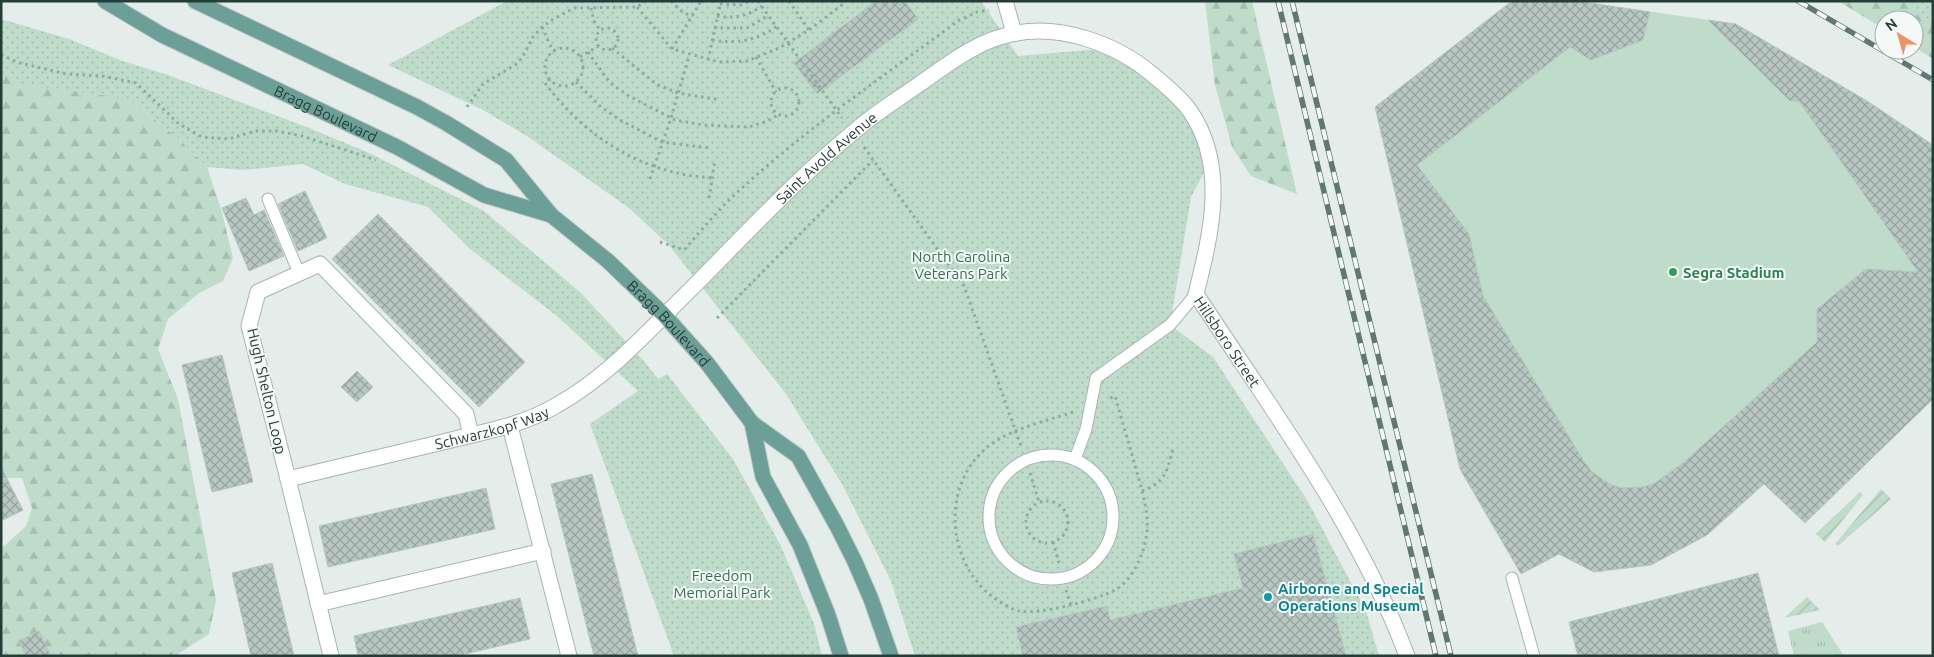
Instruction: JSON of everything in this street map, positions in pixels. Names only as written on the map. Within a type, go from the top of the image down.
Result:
[{"type":"main road","name":"Bragg Boulevard","points":[[105,1],[162,35],[397,148],[484,195],[551,215]]},
{"type":"main road","name":"Bragg Boulevard","points":[[195,1],[446,122],[506,160],[551,215],[608,261],[664,315],[707,364],[752,423],[798,456],[855,562],[871,599],[891,656]]},
{"type":"main road","name":"Bragg Boulevard","points":[[752,423],[763,477],[800,544],[821,597],[841,656]]},
{"type":"street","points":[[1006,4],[1014,33]]},
{"type":"street","name":"Hillsboro Street","points":[[1014,33],[1044,32],[1070,34],[1111,48],[1140,64],[1169,88],[1188,109],[1202,131],[1212,159],[1212,200],[1210,238],[1196,294],[1309,466],[1345,525],[1377,583],[1407,656]]},
{"type":"street","name":"Saint Avold Avenue","points":[[664,315],[777,202],[853,132],[963,54],[987,41],[1014,33]]},
{"type":"street","name":"Hugh Shelton Loop","points":[[331,656],[249,326],[258,292],[320,264],[466,414],[471,435]]},
{"type":"street","name":"Schwarzkopf Way","points":[[288,479],[510,426],[557,406],[628,352],[664,315]]},
{"type":"street","points":[[510,426],[569,656]]},
{"type":"street","points":[[318,604],[543,551]]},
{"type":"lane","points":[[268,199],[299,273]]},
{"type":"lane","points":[[1075,459],[1086,429],[1096,378],[1170,325],[1196,294]]},
{"type":"lane","points":[[1050,454],[1075,459],[1096,474],[1110,496],[1113,508],[1113,522],[1105,547],[1092,562],[1076,573],[1050,579],[1025,574],[1004,558],[991,536],[989,517],[992,497],[997,485],[1014,466],[1025,460],[1050,454]]},
{"type":"lane","points":[[1512,578],[1534,656]]},
{"type":"path","points":[[466,107],[482,84],[515,65],[522,58],[533,37],[542,27],[574,8],[637,7],[646,1]]},
{"type":"path","points":[[671,1],[680,10],[692,17]]},
{"type":"path","points":[[672,50],[701,1]]},
{"type":"path","points":[[708,60],[720,3],[741,5],[750,1]]},
{"type":"path","points":[[758,1],[964,286],[1022,449]]},
{"type":"path","points":[[789,1],[809,30]]},
{"type":"path","points":[[637,7],[672,50],[708,60],[728,62],[747,61],[789,42],[809,30],[843,4]]},
{"type":"path","points":[[660,242],[684,250],[742,188],[837,110],[958,21],[978,12],[1006,4]]},
{"type":"path","points":[[717,16],[740,17],[752,13],[762,6]]},
{"type":"path","points":[[591,8],[594,21],[600,30]]},
{"type":"path","points":[[714,28],[747,28],[769,15]]},
{"type":"path","points":[[712,40],[726,42],[746,41],[759,37],[777,26]]},
{"type":"path","points":[[542,27],[555,51]]},
{"type":"path","points":[[607,28],[615,31],[617,42],[612,48],[605,50],[598,46],[596,38],[600,30],[607,28]]},
{"type":"path","points":[[580,57],[598,46]]},
{"type":"path","points":[[612,48],[656,84],[678,93],[720,100]]},
{"type":"path","points":[[567,49],[577,53],[580,57],[583,66],[576,82],[563,86],[554,83],[550,79],[545,68],[546,62],[555,51],[567,49]]},
{"type":"path","points":[[588,52],[614,86],[671,118],[703,125],[749,127],[768,121],[779,114]]},
{"type":"path","points":[[1,55],[20,63],[66,74],[102,76],[136,83],[179,124],[202,137],[228,139],[255,132],[277,131],[302,136],[376,160]]},
{"type":"path","points":[[650,179],[690,55]]},
{"type":"path","points":[[756,57],[776,92]]},
{"type":"path","points":[[550,79],[544,83],[563,106],[591,133],[629,156],[654,166],[692,177],[713,178]]},
{"type":"path","points":[[576,82],[601,107],[620,120],[662,142],[709,148]]},
{"type":"path","points":[[781,89],[792,89],[796,92],[799,105],[793,114],[786,116],[779,114],[772,106],[773,96],[776,92],[781,89]]},
{"type":"path","points":[[709,198],[715,160]]},
{"type":"path","points":[[717,318],[873,160]]},
{"type":"path","points":[[1074,412],[999,438],[973,462],[966,473],[956,499],[954,516],[955,534],[958,547],[966,565],[976,580],[1001,603],[1019,611],[1036,611],[1070,605],[1115,590],[1128,578],[1143,549],[1147,532],[1142,491],[1115,396],[1104,401]]},
{"type":"path","points":[[1142,491],[1153,488],[1163,478],[1173,449]]},
{"type":"path","points":[[1030,473],[1039,502]]},
{"type":"path","points":[[1039,502],[1054,502],[1065,510],[1067,517],[1066,530],[1063,536],[1053,542],[1044,543],[1037,541],[1027,530],[1026,516],[1029,510],[1039,502]]},
{"type":"path","points":[[1053,542],[1059,563]]},
{"type":"path","points":[[1066,590],[1070,605]]},
{"type":"green space","name":"North Carolina Veterans Park","points":[[507,1],[981,1],[1018,56],[1111,48],[1169,88],[1211,159],[1191,197],[1170,325],[1213,357],[1307,500],[1366,611],[1379,656],[915,656],[891,581],[842,484],[786,394],[668,244],[629,208],[527,136],[483,110],[388,65]]},
{"type":"green space","points":[[1205,1],[1252,1],[1297,194],[1251,176],[1232,147],[1215,85]]},
{"type":"green space","name":"Segra Stadium","points":[[1512,1],[1577,1],[1736,24],[1867,101],[1933,145],[1933,399],[1805,523],[1764,484],[1707,535],[1651,565],[1594,572],[1559,554],[1521,574],[1460,469],[1375,107]]},
{"type":"green space","points":[[1838,1],[1910,1],[1919,10],[1874,10],[1874,23]]},
{"type":"green space","points":[[1910,1],[1933,1],[1933,25],[1924,16],[1924,10],[1919,10]]},
{"type":"green space","points":[[1924,16],[1933,25],[1933,59],[1924,53]]},
{"type":"green space","name":"Freedom Memorial Park","points":[[1,19],[69,39],[120,60],[168,75],[309,128],[367,152],[484,211],[580,292],[644,361],[658,379],[667,374],[733,459],[780,544],[814,624],[822,656],[674,656],[590,424],[638,391],[557,316],[469,248],[428,207],[345,184],[303,164],[243,170],[207,167],[179,139],[129,99],[23,84],[1,73]]},
{"type":"green space","points":[[1,34],[129,99],[179,139],[207,167],[221,209],[233,258],[223,281],[199,293],[168,319],[158,349],[178,399],[216,600],[209,634],[175,656],[1,656],[1,549],[26,526],[32,508],[22,478],[1,478]]},
{"type":"green space","points":[[1881,489],[1891,499],[1838,546],[1835,544]]},
{"type":"green space","points":[[1860,492],[1863,495],[1825,542],[1816,534]]},
{"type":"green space","points":[[1807,597],[1820,610],[1784,618]]},
{"type":"green space","points":[[1822,622],[1844,656],[1794,656],[1788,631]]},
{"type":"building","points":[[876,1],[905,1],[918,19],[817,94],[794,63]]},
{"type":"building","points":[[1512,1],[1577,1],[1650,12],[1643,40],[1591,60],[1570,47],[1417,165],[1469,234],[1483,296],[1585,463],[1592,472],[1610,484],[1621,488],[1643,487],[1655,483],[1683,463],[1817,342],[1817,309],[1866,269],[1918,272],[1799,101],[1790,101],[1708,20],[1736,24],[1867,101],[1933,145],[1933,399],[1805,523],[1764,484],[1707,535],[1651,565],[1594,572],[1559,554],[1521,574],[1460,469],[1375,107]]},
{"type":"building","points":[[305,191],[327,238],[298,251],[278,204]]},
{"type":"building","points":[[246,198],[254,215],[264,210],[284,256],[249,271],[222,208]]},
{"type":"building","points":[[378,214],[525,362],[479,407],[332,259]]},
{"type":"building","points":[[222,355],[253,482],[212,492],[182,365]]},
{"type":"building","points":[[357,371],[373,387],[357,402],[341,387]]},
{"type":"building","points":[[1,467],[23,510],[1,521]]},
{"type":"building","points":[[592,474],[638,656],[594,656],[551,484]]},
{"type":"building","points":[[486,488],[495,529],[328,567],[319,526]]},
{"type":"building","name":"Airborne and Special Operations Museum","points":[[1313,534],[1346,656],[1023,656],[1016,627],[1107,606],[1110,620],[1243,588],[1234,554]]},
{"type":"building","points":[[272,563],[294,656],[251,656],[232,573]]},
{"type":"building","points":[[1758,573],[1779,656],[1578,656],[1569,622]]},
{"type":"building","points":[[520,598],[530,639],[456,656],[358,656],[354,636]]},
{"type":"building","points":[[39,631],[51,656],[26,656],[19,641]]},
{"type":"railway","points":[[1278,1],[1436,656]]},
{"type":"railway","points":[[1292,1],[1451,656]]},
{"type":"railway","points":[[1798,1],[1933,80]]},
{"type":"place","name":"Segra Stadium","points":[[1673,272]]},
{"type":"place","name":"Airborne and Special Operations Museum","points":[[1268,597]]}]
